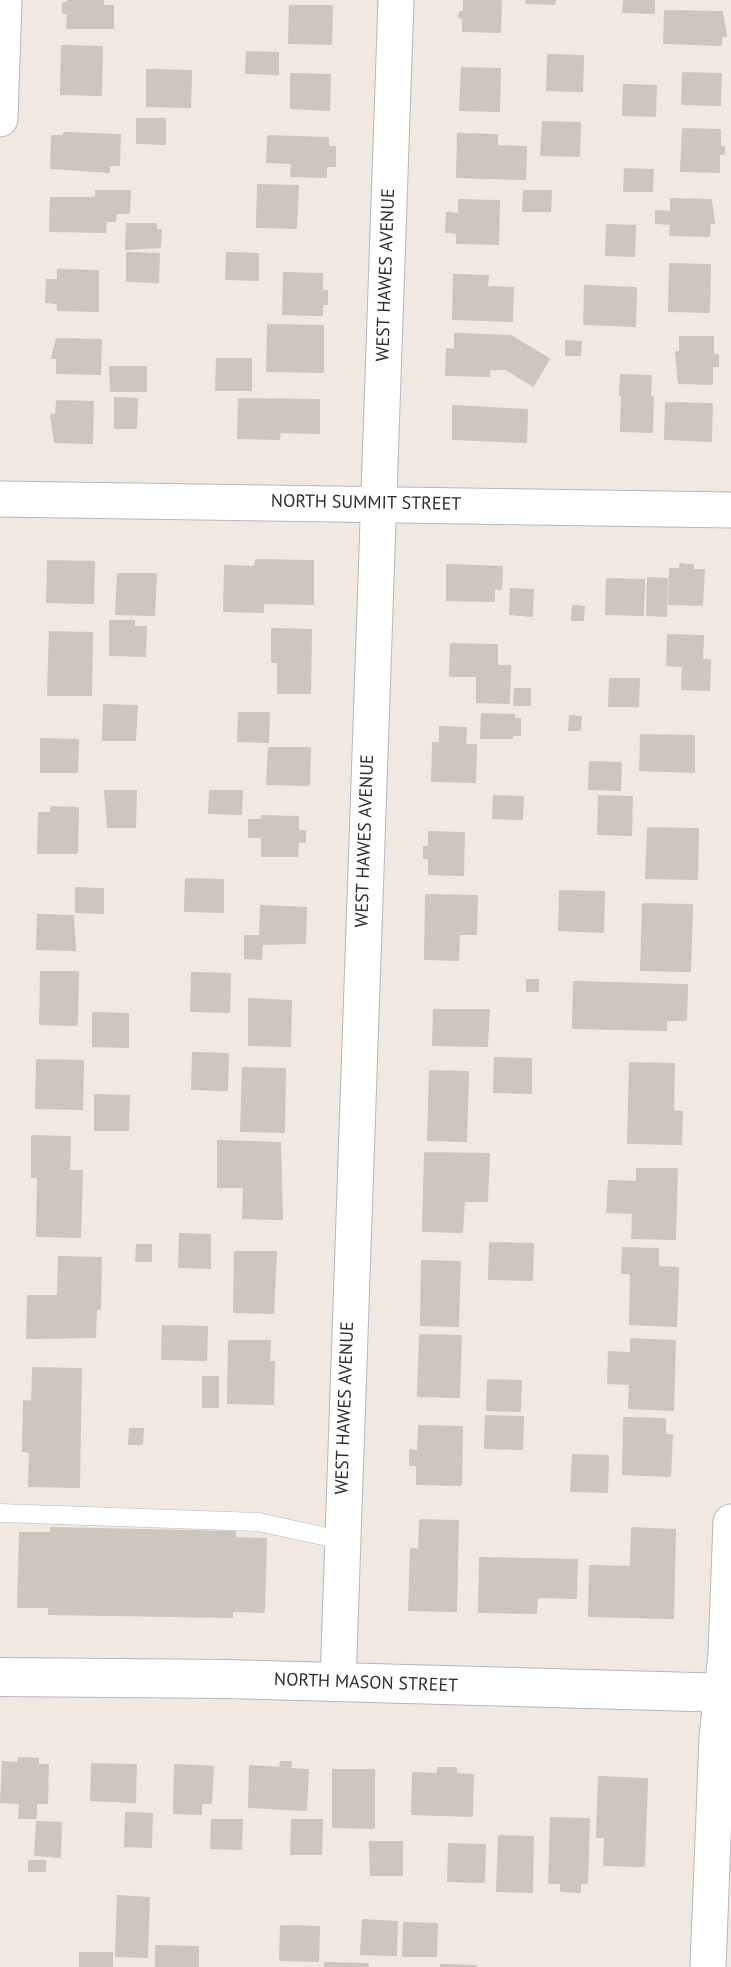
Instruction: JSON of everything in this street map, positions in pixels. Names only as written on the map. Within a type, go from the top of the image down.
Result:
[{"type":"main road","name":"NORTH MASON STREET","points":[[0,1677],[338,1682],[726,1693]]},
{"type":"street","points":[[0,119],[4,0]]},
{"type":"street","name":"WEST HAWES AVENUE","points":[[338,1682],[396,0]]},
{"type":"street","name":"NORTH SUMMIT STREET","points":[[0,499],[731,510]]},
{"type":"street","points":[[708,1967],[717,1737],[726,1693],[731,1522]]},
{"type":"lane","points":[[0,1513],[258,1522],[341,1540]]},
{"type":"building","points":[[68,0],[103,0],[103,6],[113,6],[113,28],[67,28],[68,13],[63,13],[63,3],[68,3]]},
{"type":"building","points":[[464,0],[501,0],[500,32],[463,31],[463,18],[459,17],[460,12],[464,12]]},
{"type":"building","points":[[527,0],[555,0],[554,4],[526,3]]},
{"type":"building","points":[[624,0],[654,0],[654,13],[623,12]]},
{"type":"building","points":[[290,6],[332,6],[331,44],[289,43]]},
{"type":"building","points":[[665,11],[722,12],[726,36],[721,36],[721,45],[664,43]]},
{"type":"building","points":[[62,46],[102,47],[101,95],[61,94]]},
{"type":"building","points":[[247,52],[278,53],[278,74],[246,73]]},
{"type":"building","points":[[548,55],[583,56],[582,91],[547,90]]},
{"type":"building","points":[[462,68],[500,69],[499,111],[460,110]]},
{"type":"building","points":[[147,70],[191,71],[190,107],[147,106]]},
{"type":"building","points":[[683,73],[721,74],[720,105],[682,104]]},
{"type":"building","points":[[291,74],[330,75],[329,110],[291,108]]},
{"type":"building","points":[[624,85],[656,86],[655,116],[623,115]]},
{"type":"building","points":[[137,119],[165,119],[165,144],[137,143]]},
{"type":"building","points":[[543,122],[580,123],[579,156],[541,155]]},
{"type":"building","points":[[683,129],[720,130],[720,146],[724,147],[724,154],[719,154],[719,172],[681,171]]},
{"type":"building","points":[[64,133],[120,135],[119,165],[109,165],[109,172],[51,168],[52,136],[64,136]]},
{"type":"building","points":[[458,134],[497,135],[497,146],[526,147],[525,179],[457,177]]},
{"type":"building","points":[[268,136],[328,138],[328,147],[335,147],[335,166],[326,166],[326,177],[291,176],[292,163],[267,162]]},
{"type":"building","points":[[625,169],[653,170],[652,191],[624,191]]},
{"type":"building","points":[[258,185],[298,186],[296,228],[257,227]]},
{"type":"building","points":[[96,191],[130,191],[129,213],[116,213],[115,221],[106,221],[105,232],[50,231],[51,198],[96,198]]},
{"type":"building","points":[[524,191],[551,191],[550,211],[523,211]]},
{"type":"building","points":[[671,199],[711,200],[714,223],[710,223],[709,236],[670,235],[671,224],[656,223],[656,211],[671,212]]},
{"type":"building","points":[[459,200],[499,201],[498,244],[457,243],[457,233],[446,232],[447,213],[459,214]]},
{"type":"building","points":[[127,224],[156,224],[156,230],[161,230],[160,247],[126,249]]},
{"type":"building","points":[[607,225],[635,226],[634,256],[606,255]]},
{"type":"building","points":[[127,253],[159,254],[158,282],[127,281]]},
{"type":"building","points":[[227,253],[258,254],[258,280],[226,279]]},
{"type":"building","points":[[670,264],[710,265],[709,312],[669,311]]},
{"type":"building","points":[[58,270],[98,271],[98,311],[58,310],[58,303],[46,302],[47,280],[58,280]]},
{"type":"building","points":[[284,273],[322,274],[322,291],[327,291],[327,304],[322,304],[322,315],[283,314]]},
{"type":"building","points":[[454,275],[488,276],[487,287],[513,288],[512,321],[453,319]]},
{"type":"building","points":[[585,286],[636,288],[635,326],[584,324]]},
{"type":"building","points":[[268,325],[323,326],[323,372],[267,371]]},
{"type":"building","points":[[455,334],[511,336],[549,359],[533,386],[506,369],[489,369],[489,376],[446,375],[447,349],[455,350]]},
{"type":"building","points":[[680,337],[713,337],[713,355],[718,355],[718,366],[712,366],[712,384],[679,383],[676,352],[680,352]]},
{"type":"building","points":[[57,339],[101,340],[100,374],[57,373],[57,358],[52,358]]},
{"type":"building","points":[[566,341],[581,342],[580,355],[566,355]]},
{"type":"building","points":[[217,359],[251,359],[251,390],[216,390]]},
{"type":"building","points":[[110,367],[146,367],[146,391],[111,391]]},
{"type":"building","points":[[621,375],[651,376],[650,396],[620,395]]},
{"type":"building","points":[[622,396],[653,397],[652,432],[621,431]]},
{"type":"building","points":[[115,398],[137,399],[136,428],[115,428]]},
{"type":"building","points":[[239,399],[319,400],[319,433],[280,432],[279,439],[238,438]]},
{"type":"building","points":[[57,401],[93,402],[92,443],[55,442],[51,415],[56,415]]},
{"type":"building","points":[[666,403],[712,404],[711,441],[665,439]]},
{"type":"building","points":[[453,406],[527,410],[526,442],[453,439]]},
{"type":"building","points":[[256,560],[313,561],[313,604],[263,603],[263,612],[224,611],[225,566],[255,567]]},
{"type":"building","points":[[48,561],[94,562],[93,603],[47,602]]},
{"type":"building","points":[[680,564],[693,565],[693,570],[704,570],[702,605],[669,604],[670,569],[680,569]]},
{"type":"building","points":[[447,565],[502,567],[501,589],[494,588],[494,601],[447,600]]},
{"type":"building","points":[[118,574],[156,574],[154,615],[116,614]]},
{"type":"building","points":[[648,578],[667,579],[666,616],[647,615]]},
{"type":"building","points":[[607,579],[644,580],[643,615],[606,614]]},
{"type":"building","points":[[511,589],[533,590],[532,616],[510,614]]},
{"type":"building","points":[[573,606],[584,607],[583,620],[572,620]]},
{"type":"building","points":[[110,621],[134,621],[134,627],[146,627],[145,656],[110,655]]},
{"type":"building","points":[[272,629],[311,630],[310,693],[278,693],[278,662],[272,662]]},
{"type":"building","points":[[50,632],[92,633],[91,695],[48,695]]},
{"type":"building","points":[[668,635],[703,636],[702,660],[710,660],[709,690],[682,689],[683,666],[667,665]]},
{"type":"building","points":[[451,644],[497,645],[497,666],[510,666],[509,703],[477,702],[477,676],[450,676]]},
{"type":"building","points":[[610,679],[639,679],[638,706],[609,706]]},
{"type":"building","points":[[515,689],[530,689],[530,705],[514,705]]},
{"type":"building","points":[[104,705],[137,706],[135,740],[103,740]]},
{"type":"building","points":[[239,713],[269,713],[268,742],[238,741]]},
{"type":"building","points":[[482,714],[514,715],[514,719],[520,719],[520,735],[512,735],[512,738],[481,738]]},
{"type":"building","points":[[570,716],[581,717],[580,730],[569,730]]},
{"type":"building","points":[[440,727],[466,728],[465,745],[476,745],[475,782],[432,781],[433,743],[440,743]]},
{"type":"building","points":[[641,735],[694,736],[694,772],[640,770]]},
{"type":"building","points":[[41,739],[78,740],[77,772],[41,772]]},
{"type":"building","points":[[269,748],[310,748],[309,785],[267,784]]},
{"type":"building","points":[[590,762],[621,763],[620,790],[589,789]]},
{"type":"building","points":[[105,791],[136,791],[135,827],[108,827]]},
{"type":"building","points":[[210,791],[242,791],[241,814],[209,813]]},
{"type":"building","points":[[494,796],[523,797],[522,819],[493,818]]},
{"type":"building","points":[[599,796],[632,797],[631,835],[598,834]]},
{"type":"building","points":[[51,807],[78,808],[77,853],[38,853],[39,813],[51,813]]},
{"type":"building","points":[[262,816],[298,817],[298,831],[305,831],[305,842],[298,841],[297,856],[262,856],[262,837],[249,837],[249,820],[262,820]]},
{"type":"building","points":[[648,828],[698,829],[697,879],[646,878]]},
{"type":"building","points":[[429,832],[464,833],[463,875],[429,874],[429,858],[424,858],[424,847],[429,847]]},
{"type":"building","points":[[186,879],[223,880],[223,912],[185,911]]},
{"type":"building","points":[[76,888],[103,889],[103,913],[76,912]]},
{"type":"building","points":[[560,891],[604,892],[603,932],[559,930]]},
{"type":"building","points":[[426,895],[477,896],[476,934],[459,934],[458,960],[425,959]]},
{"type":"building","points":[[643,904],[692,905],[690,971],[641,970]]},
{"type":"building","points":[[261,906],[306,908],[305,943],[262,944],[261,959],[245,958],[245,936],[260,936]]},
{"type":"building","points":[[38,915],[73,916],[75,950],[37,949]]},
{"type":"building","points":[[41,972],[78,972],[77,1025],[40,1024]]},
{"type":"building","points":[[192,973],[230,974],[229,1012],[191,1011]]},
{"type":"building","points":[[527,980],[538,980],[538,991],[527,991]]},
{"type":"building","points":[[574,982],[687,985],[686,1020],[666,1020],[666,1030],[573,1028]]},
{"type":"building","points":[[249,999],[291,1001],[290,1046],[249,1045]]},
{"type":"building","points":[[434,1010],[489,1010],[487,1046],[433,1045]]},
{"type":"building","points":[[93,1013],[128,1014],[128,1047],[93,1046]]},
{"type":"building","points":[[193,1053],[228,1054],[227,1090],[192,1089]]},
{"type":"building","points":[[495,1058],[531,1059],[531,1093],[494,1092]]},
{"type":"building","points":[[37,1060],[83,1061],[82,1109],[36,1108]]},
{"type":"building","points":[[630,1063],[674,1064],[673,1111],[682,1112],[681,1144],[628,1143]]},
{"type":"building","points":[[243,1068],[285,1069],[284,1132],[241,1131]]},
{"type":"building","points":[[430,1071],[468,1072],[466,1141],[428,1140]]},
{"type":"building","points":[[95,1095],[129,1096],[128,1130],[95,1130]]},
{"type":"building","points":[[32,1136],[70,1137],[69,1171],[82,1171],[80,1237],[37,1236],[38,1177],[32,1177]]},
{"type":"building","points":[[218,1141],[280,1143],[282,1219],[243,1218],[244,1187],[218,1187]]},
{"type":"building","points":[[425,1153],[489,1154],[487,1201],[464,1201],[462,1232],[423,1231]]},
{"type":"building","points":[[637,1169],[677,1169],[675,1239],[632,1238],[633,1213],[607,1212],[609,1181],[637,1182]]},
{"type":"building","points":[[180,1234],[210,1235],[210,1268],[179,1267]]},
{"type":"building","points":[[490,1243],[533,1244],[532,1280],[489,1279]]},
{"type":"building","points":[[137,1245],[151,1245],[151,1261],[136,1261]]},
{"type":"building","points":[[623,1248],[658,1249],[658,1267],[678,1268],[676,1326],[630,1324],[631,1273],[622,1273]]},
{"type":"building","points":[[235,1252],[276,1252],[273,1313],[234,1312]]},
{"type":"building","points":[[59,1257],[101,1258],[100,1309],[96,1309],[95,1337],[27,1338],[28,1296],[58,1296]]},
{"type":"building","points":[[422,1261],[460,1262],[458,1326],[421,1325]]},
{"type":"building","points":[[163,1326],[207,1327],[206,1360],[162,1359]]},
{"type":"building","points":[[420,1335],[461,1336],[459,1397],[418,1396]]},
{"type":"building","points":[[631,1339],[675,1341],[673,1410],[629,1408],[630,1384],[608,1383],[609,1352],[631,1353]]},
{"type":"building","points":[[229,1341],[270,1341],[269,1362],[274,1362],[273,1404],[228,1403]]},
{"type":"building","points":[[33,1368],[81,1369],[79,1487],[29,1486],[30,1452],[23,1451],[24,1401],[32,1402]]},
{"type":"building","points":[[203,1377],[218,1377],[218,1407],[203,1407]]},
{"type":"building","points":[[488,1380],[521,1381],[520,1411],[487,1410]]},
{"type":"building","points":[[486,1416],[523,1417],[522,1449],[485,1448]]},
{"type":"building","points":[[624,1418],[665,1419],[665,1435],[672,1435],[670,1476],[623,1474]]},
{"type":"building","points":[[419,1426],[462,1427],[461,1485],[417,1484],[417,1465],[410,1465],[410,1450],[418,1451]]},
{"type":"building","points":[[130,1429],[143,1429],[142,1444],[129,1444]]},
{"type":"building","points":[[573,1455],[608,1456],[607,1492],[571,1491]]},
{"type":"building","points":[[420,1520],[458,1521],[456,1611],[409,1610],[411,1549],[419,1550]]},
{"type":"building","points":[[51,1528],[235,1532],[235,1538],[266,1539],[264,1612],[232,1611],[232,1617],[49,1614],[49,1607],[18,1607],[20,1533],[51,1533]]},
{"type":"building","points":[[632,1528],[675,1530],[673,1618],[589,1616],[590,1566],[631,1567]]},
{"type":"building","points":[[480,1558],[577,1560],[576,1598],[537,1597],[536,1613],[479,1612]]},
{"type":"building","points":[[19,1758],[38,1759],[38,1765],[48,1765],[47,1803],[36,1803],[36,1818],[19,1818],[20,1803],[1,1802],[3,1762],[18,1763]]},
{"type":"building","points":[[281,1762],[291,1762],[290,1769],[308,1770],[306,1810],[249,1807],[250,1766],[280,1768]]},
{"type":"building","points":[[92,1764],[136,1765],[135,1802],[91,1800]]},
{"type":"building","points":[[175,1765],[213,1767],[211,1803],[201,1803],[201,1814],[174,1813]]},
{"type":"building","points":[[438,1768],[456,1768],[456,1774],[473,1775],[472,1816],[412,1814],[413,1773],[438,1774]]},
{"type":"building","points":[[333,1770],[374,1770],[374,1828],[333,1827]]},
{"type":"building","points":[[599,1777],[647,1779],[644,1866],[604,1865],[605,1837],[597,1837]]},
{"type":"building","points":[[126,1813],[152,1814],[151,1847],[125,1846]]},
{"type":"building","points":[[551,1818],[589,1819],[587,1883],[580,1883],[580,1892],[561,1891],[561,1883],[549,1883]]},
{"type":"building","points":[[212,1820],[242,1820],[241,1849],[211,1848]]},
{"type":"building","points":[[292,1820],[322,1820],[321,1854],[291,1854]]},
{"type":"building","points":[[37,1822],[61,1823],[60,1857],[35,1855]]},
{"type":"building","points":[[499,1836],[533,1837],[532,1892],[497,1891]]},
{"type":"building","points":[[370,1842],[402,1842],[402,1875],[371,1875]]},
{"type":"building","points":[[449,1844],[485,1845],[484,1882],[448,1881]]},
{"type":"building","points":[[29,1861],[45,1861],[45,1871],[29,1871]]},
{"type":"building","points":[[118,1896],[149,1898],[147,1957],[116,1956]]},
{"type":"building","points":[[363,1920],[397,1922],[396,1955],[361,1954]]},
{"type":"building","points":[[404,1923],[437,1924],[436,1956],[403,1956]]},
{"type":"building","points":[[281,1926],[319,1927],[318,1961],[280,1960]]},
{"type":"building","points":[[156,1946],[198,1947],[198,1967],[156,1967]]},
{"type":"building","points":[[80,1953],[112,1953],[112,1967],[80,1967]]},
{"type":"building","points":[[325,1963],[368,1964],[368,1967],[325,1967]]},
{"type":"building","points":[[476,1966],[476,1967],[441,1967]]}]
